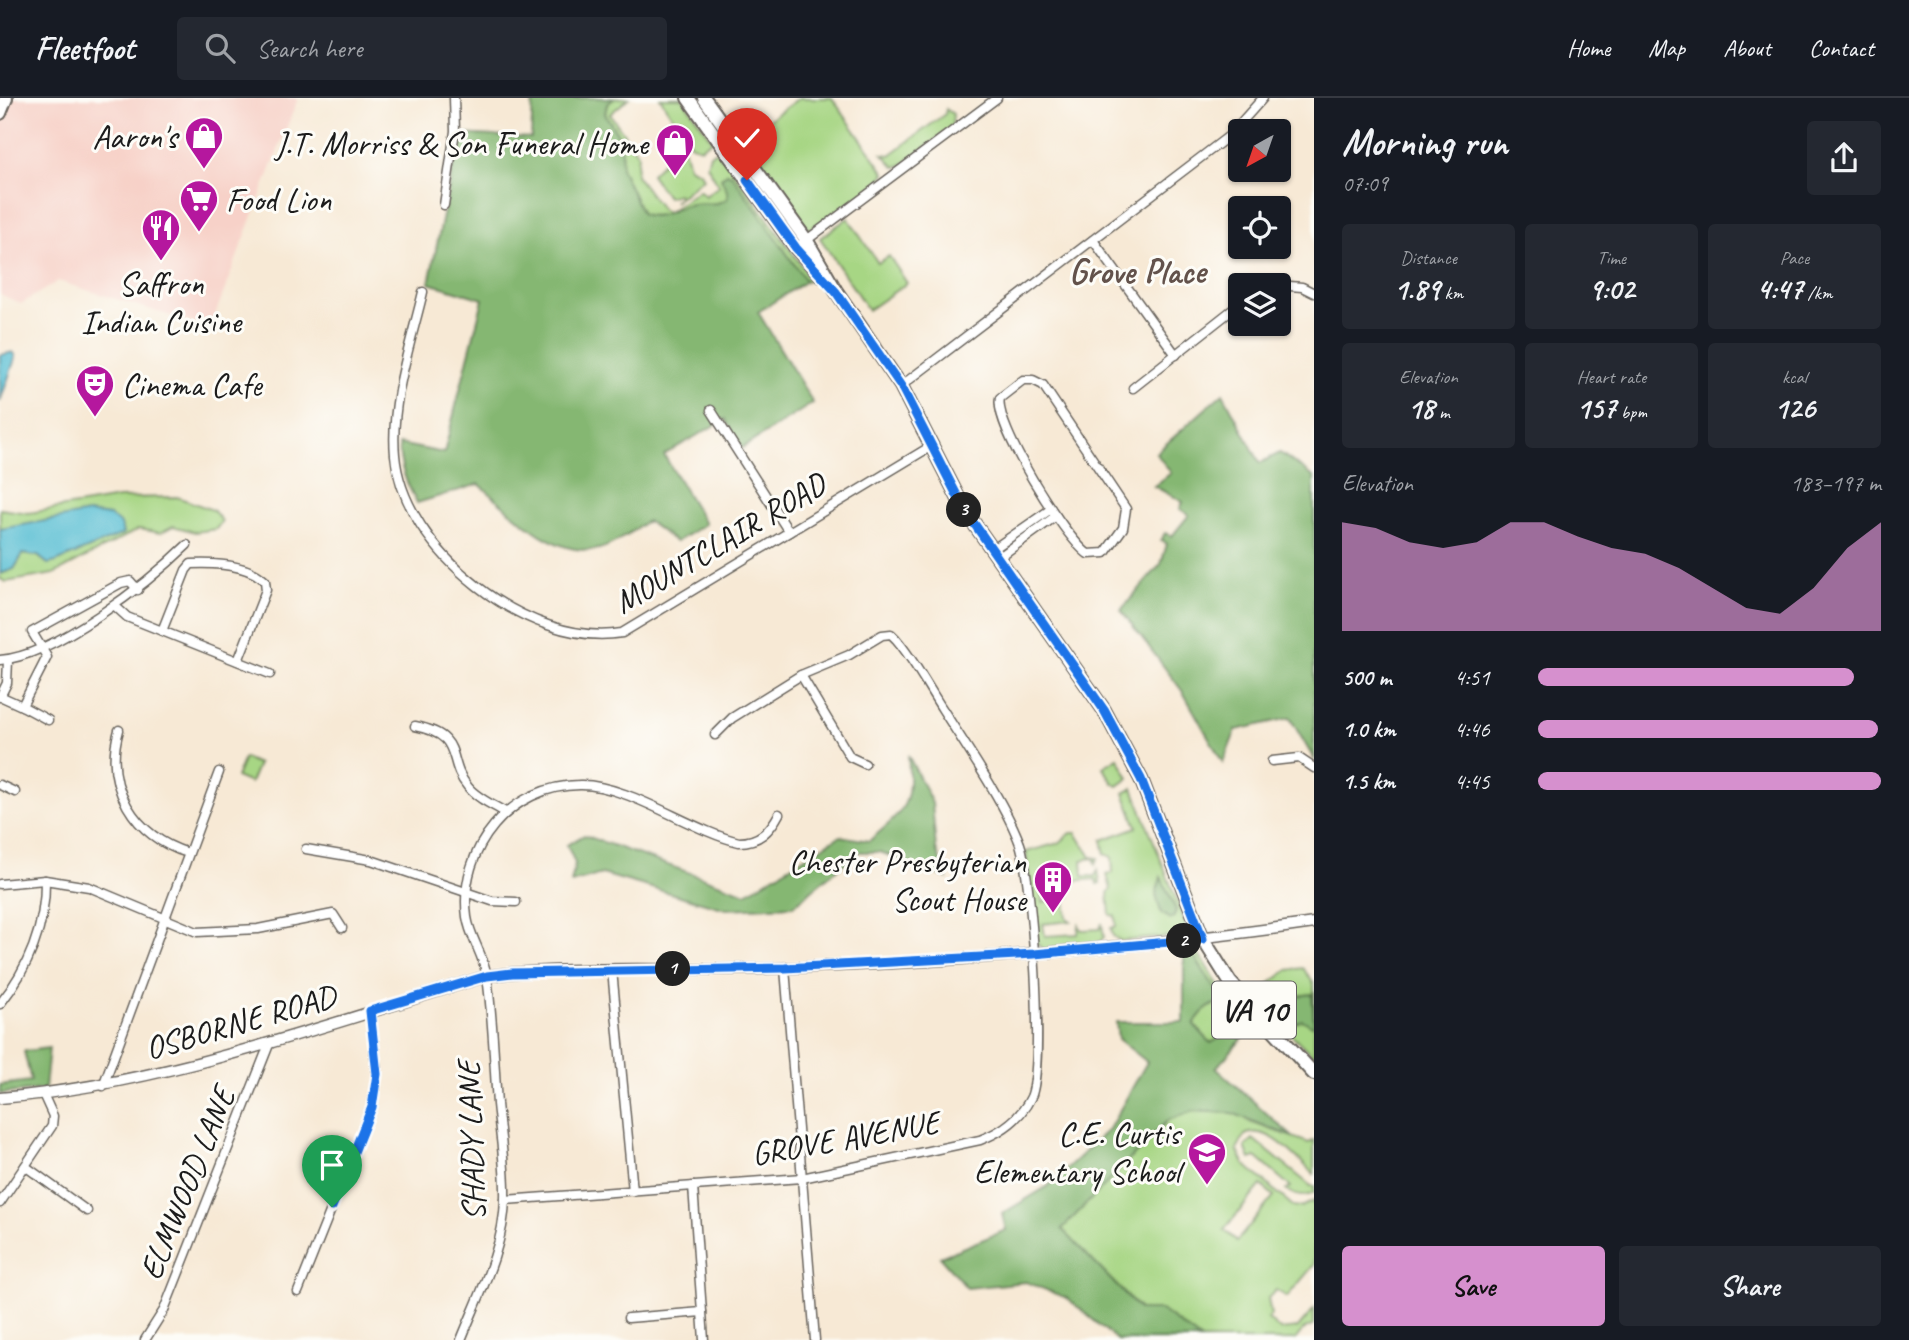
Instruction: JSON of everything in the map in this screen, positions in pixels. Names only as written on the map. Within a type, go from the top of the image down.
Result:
[{"type":"main road","points":[[0,113],[6,98]]},
{"type":"main road","name":"VA 10","points":[[688,98],[801,244],[901,386],[964,509],[1104,710],[1136,768],[1203,939],[1236,992],[1314,1074]]},
{"type":"main road","name":"VA 10","points":[[705,98],[801,244]]},
{"type":"street","points":[[444,205],[455,131],[454,98]]},
{"type":"street","points":[[801,244],[997,98]]},
{"type":"street","points":[[901,386],[1229,136],[1263,98]]},
{"type":"street","points":[[1093,240],[1176,355]]},
{"type":"street","points":[[1291,286],[1302,287],[1314,293]]},
{"type":"street","name":"MOUNTCLAIR ROAD","points":[[424,292],[399,401],[394,436],[401,482],[411,508],[435,546],[467,576],[504,603],[535,620],[573,633],[600,636],[622,632],[933,445]]},
{"type":"street","points":[[1133,388],[1228,313]]},
{"type":"street","points":[[1023,380],[1033,380],[1043,385],[1121,499],[1127,515],[1124,528],[1110,550],[1093,556],[1081,550],[1054,512],[1033,482],[999,412],[1000,398],[1023,380]]},
{"type":"street","points":[[711,410],[789,532]]},
{"type":"street","points":[[995,554],[1054,512]]},
{"type":"street","points":[[48,720],[0,696],[8,678],[4,660],[43,647],[115,606],[138,590],[187,545]]},
{"type":"street","points":[[178,554],[188,566]]},
{"type":"street","points":[[162,631],[188,566],[196,563],[233,566],[265,581],[266,590],[238,661]]},
{"type":"street","points":[[22,706],[47,657],[32,632],[121,583],[130,581],[138,590]]},
{"type":"street","points":[[115,606],[128,617],[270,674]]},
{"type":"street","name":"GROVE AVENUE","points":[[505,1200],[802,1178],[980,1140],[997,1133],[1020,1114],[1031,1097],[1038,1074],[1034,954],[1026,869],[1019,842],[976,763],[901,644],[891,634],[882,635],[849,655],[801,675]]},
{"type":"street","points":[[715,735],[732,718],[801,675],[850,757],[864,764]]},
{"type":"street","points":[[415,726],[428,729],[445,739],[454,751],[468,787],[505,812]]},
{"type":"street","points":[[119,730],[115,771],[119,790],[128,810],[154,837],[188,853]]},
{"type":"street","points":[[1272,761],[1299,758],[1314,768]]},
{"type":"street","points":[[103,1086],[219,772]]},
{"type":"street","points":[[0,785],[15,792]]},
{"type":"street","points":[[466,894],[483,840],[505,812],[545,791],[590,785],[739,842],[756,839],[768,832],[779,814]]},
{"type":"street","points":[[306,849],[371,860],[466,894],[492,901],[516,902]]},
{"type":"street","points":[[0,1004],[18,979],[35,942],[44,909],[45,880]]},
{"type":"street","points":[[0,884],[45,880],[89,887],[197,932],[239,931],[334,914],[342,929]]},
{"type":"street","name":"SHADY LANE","points":[[461,1340],[498,1246],[505,1200],[487,976],[470,929],[466,894]]},
{"type":"street","name":"OSBORNE ROAD","points":[[0,1098],[103,1086],[270,1042],[487,976],[539,971],[785,968],[1034,954],[1203,939],[1314,923]]},
{"type":"street","points":[[785,968],[815,1340]]},
{"type":"street","points":[[612,970],[633,1191]]},
{"type":"street","points":[[298,1292],[372,1107],[377,1074],[370,1011]]},
{"type":"street","name":"ELMWOOD LANE","points":[[145,1340],[166,1305],[270,1042]]},
{"type":"street","points":[[0,1203],[52,1126],[53,1115],[43,1094]]},
{"type":"street","points":[[25,1166],[88,1211]]},
{"type":"street","points":[[693,1186],[704,1340]]},
{"type":"street","points":[[628,1318],[702,1312]]},
{"type":"shaded area","points":[[0,98],[298,98],[210,328],[58,281],[21,304],[0,294]]},
{"type":"green space","points":[[533,98],[615,98],[607,104],[605,114],[622,141],[621,168],[642,214],[657,216],[686,205],[723,201],[727,199],[728,193],[721,178],[727,173],[732,175],[806,281],[758,312],[813,403],[742,448],[725,419],[664,455],[705,524],[676,542],[647,521],[618,541],[599,549],[566,547],[534,530],[479,484],[417,503],[404,475],[399,444],[444,453],[483,299],[429,283],[460,134],[531,138]]},
{"type":"green space","points":[[615,98],[629,98],[610,114],[638,154],[636,175],[662,210],[668,212],[699,190],[705,196],[719,186],[707,165],[710,154],[719,151],[811,279],[806,281],[727,173],[722,178],[728,193],[727,199],[723,201],[686,205],[663,214],[657,216],[642,214],[621,168],[622,141],[605,114],[607,104]]},
{"type":"green space","points":[[660,98],[682,98],[712,140],[701,148],[691,145]]},
{"type":"green space","points":[[799,98],[832,98],[885,173],[877,184],[809,230],[738,137],[748,127],[753,131]]},
{"type":"green space","points":[[946,109],[953,114],[952,127],[902,165],[895,167],[883,154],[890,155],[945,114]]},
{"type":"green space","name":"J.T. Morriss & Son Funeral Home","points":[[679,146],[685,151],[689,167],[700,172],[703,178],[674,202],[680,196],[678,194],[667,197],[651,174]]},
{"type":"green space","points":[[848,218],[878,263],[889,256],[907,283],[868,310],[820,238]]},
{"type":"green space","points":[[1223,393],[1260,463],[1280,453],[1314,477],[1314,759],[1290,718],[1236,730],[1223,763],[1183,692],[1121,610],[1161,564],[1167,544],[1161,540],[1165,533],[1172,536],[1189,515],[1180,509],[1183,502],[1154,486],[1171,473],[1156,453]]},
{"type":"green space","points":[[177,497],[213,510],[222,521],[216,529],[195,532],[173,526],[160,533],[139,529],[54,574],[6,582],[0,579],[0,574],[14,569],[23,554],[38,556],[48,564],[9,530],[0,529],[0,509],[29,513],[118,498]]},
{"type":"green space","points":[[908,755],[932,803],[936,849],[947,878],[880,852],[858,852],[793,906],[726,909],[602,874],[571,883],[575,863],[567,845],[584,835],[746,893],[840,836],[869,841],[904,805],[909,785]]},
{"type":"green space","points":[[244,758],[258,764],[250,783],[236,777]]},
{"type":"green space","points":[[1118,758],[1129,778],[1118,786],[1103,767]]},
{"type":"green space","points":[[1133,788],[1186,925],[1177,936],[1120,941],[1113,936],[1111,928],[1116,926],[1115,916],[1110,915],[1108,893],[1111,889],[1107,875],[1113,873],[1112,857],[1105,854],[1102,840],[1137,827],[1124,793]]},
{"type":"green space","points":[[1071,833],[1076,833],[1091,857],[1098,858],[1096,864],[1094,858],[1082,860],[1083,876],[1095,876],[1098,870],[1100,883],[1097,884],[1096,879],[1042,883],[1043,902],[1064,900],[1064,895],[1070,896],[1065,900],[1067,918],[1071,921],[1043,924],[1045,936],[1078,934],[1079,925],[1082,930],[1100,929],[1102,923],[1104,937],[1099,943],[1044,950],[1036,943],[1026,852],[1059,843]]},
{"type":"green space","points":[[1161,877],[1176,910],[1174,917],[1170,919],[1161,913],[1156,894]]},
{"type":"green space","points":[[1184,946],[1196,950],[1226,997],[1254,1026],[1248,1032],[1244,1024],[1220,1028],[1221,1037],[1211,1043],[1194,1025],[1205,1010],[1219,1001],[1220,996],[1190,953],[1184,953]]},
{"type":"green space","points":[[1184,953],[1194,956],[1220,996],[1219,1001],[1202,1013],[1194,1025],[1211,1043],[1221,1037],[1220,1024],[1232,1014],[1240,1018],[1248,1032],[1216,1068],[1293,1137],[1232,1113],[1193,1111],[1168,1120],[1062,1229],[1140,1310],[1161,1310],[1201,1340],[1117,1340],[1067,1298],[1026,1282],[967,1288],[940,1257],[1006,1230],[1002,1214],[1048,1186],[1109,1129],[1147,1062],[1118,1039],[1116,1022],[1184,1022]]},
{"type":"green space","points":[[1303,968],[1314,984],[1314,1057],[1253,996],[1288,970]]},
{"type":"green space","points":[[1312,994],[1314,1027],[1302,1020],[1291,1025],[1285,1022],[1280,1008],[1287,1007],[1297,996]]},
{"type":"green space","points":[[49,1048],[45,1089],[0,1094],[0,1085],[31,1081],[24,1051]]},
{"type":"green space","name":"C.E. Curtis Elementary School","points":[[1193,1111],[1232,1113],[1309,1143],[1314,1140],[1314,1174],[1282,1144],[1264,1134],[1245,1135],[1237,1149],[1244,1164],[1293,1206],[1301,1207],[1314,1201],[1314,1265],[1287,1297],[1276,1290],[1268,1298],[1271,1315],[1268,1319],[1280,1330],[1298,1328],[1314,1309],[1314,1325],[1303,1330],[1295,1340],[1201,1340],[1161,1310],[1141,1310],[1061,1229],[1168,1120]],"holes":[[[1261,1185],[1274,1196],[1237,1241],[1224,1230]]]},
{"type":"green space","points":[[1253,1139],[1314,1186],[1314,1193],[1303,1196],[1289,1192],[1286,1190],[1291,1187],[1256,1157],[1250,1159],[1245,1147]]},
{"type":"water","points":[[13,352],[16,356],[0,402],[0,355]]},
{"type":"water","points":[[88,513],[110,516],[121,524],[123,534],[48,564],[38,556],[23,554],[14,569],[0,574],[0,529]]},
{"type":"place","name":"Aaron's","points":[[204,170]]},
{"type":"place","name":"J.T. Morriss & Son Funeral Home","points":[[675,177]]},
{"type":"place","name":"Food Lion","points":[[199,233]]},
{"type":"place","name":"Saffron Indian Cuisine","points":[[161,262]]},
{"type":"place","name":"Cinema Cafe","points":[[95,418]]},
{"type":"place","name":"Chester Presbyterian Scout House","points":[[1053,914]]},
{"type":"place","name":"C.E. Curtis Elementary School","points":[[1207,1186]]},
{"type":"district","name":"Grove Place","points":[[1137,271]]},
{"type":"route","points":[[332,1207],[372,1107],[377,1074],[370,1011],[487,976],[512,973],[785,968],[1034,954],[1203,939],[1141,779],[1104,710],[964,509],[901,386],[836,292],[796,248],[747,180]]}]
